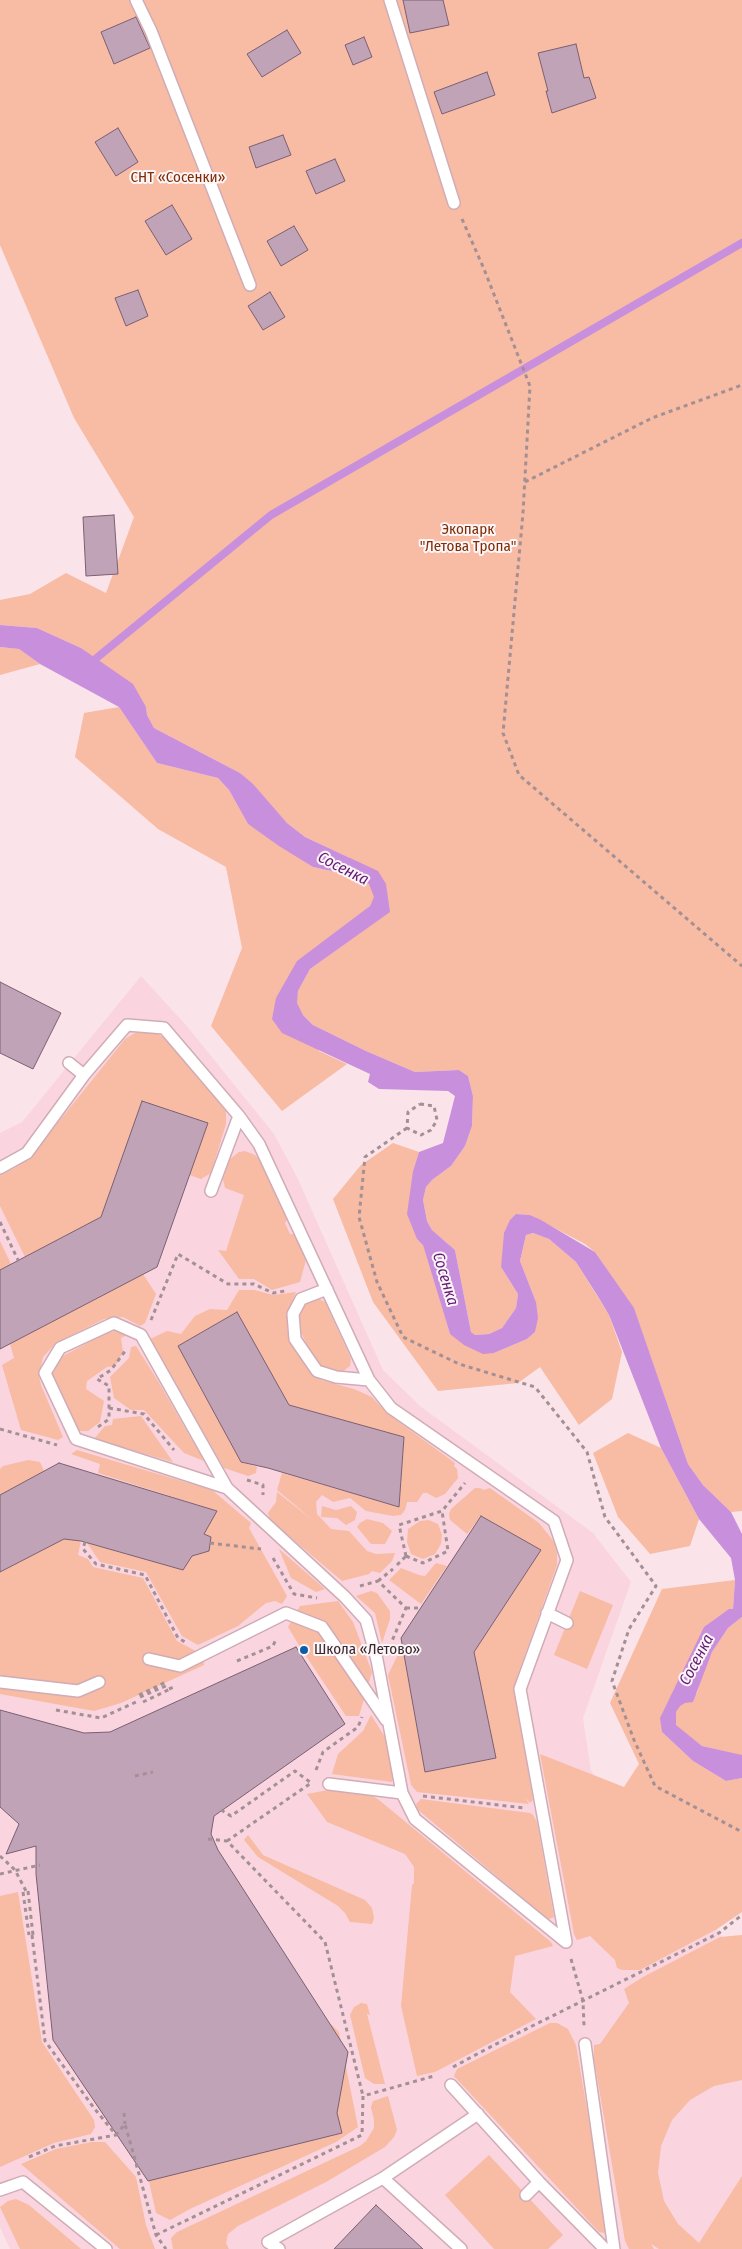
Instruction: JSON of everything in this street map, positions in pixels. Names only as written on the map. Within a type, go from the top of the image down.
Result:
[{"type":"lane","points":[[136,0],[151,31],[250,285]]},
{"type":"lane","points":[[390,0],[454,203]]},
{"type":"lane","points":[[0,1168],[27,1153],[84,1075],[127,1025],[164,1028],[239,1116],[259,1144],[292,1226],[327,1289],[369,1380],[391,1408],[554,1521],[567,1560],[520,1689],[566,1942]]},
{"type":"lane","points":[[69,1063],[84,1075]]},
{"type":"lane","points":[[211,1191],[239,1116]]},
{"type":"lane","points":[[327,1289],[301,1299],[293,1314],[295,1339],[316,1371],[336,1377],[369,1380]]},
{"type":"lane","points":[[227,1488],[76,1440],[45,1373],[60,1348],[114,1322],[141,1334],[227,1488],[345,1597],[366,1620],[377,1660],[402,1794],[415,1818],[566,1942]]},
{"type":"lane","points":[[149,1659],[180,1666],[286,1613],[322,1627],[389,1723]]},
{"type":"lane","points":[[547,1613],[567,1623]]},
{"type":"lane","points":[[0,1682],[78,1691],[98,1682]]},
{"type":"lane","points":[[329,1784],[402,1794]]},
{"type":"lane","points":[[584,2044],[614,2249]]},
{"type":"lane","points":[[452,2084],[539,2182],[605,2249]]},
{"type":"lane","points":[[279,2249],[268,2242],[383,2178],[478,2114]]},
{"type":"lane","points":[[383,2178],[461,2249]]},
{"type":"lane","points":[[0,2190],[23,2182],[106,2249]]},
{"type":"lane","points":[[526,2195],[539,2182]]},
{"type":"path","points":[[454,203],[484,269],[530,386],[503,733],[519,774],[742,966]]},
{"type":"path","points":[[524,482],[652,418],[742,385]]},
{"type":"path","points":[[420,1104],[434,1106],[437,1120],[431,1130],[421,1134],[407,1128],[408,1112],[420,1104]]},
{"type":"path","points":[[407,1128],[365,1157],[359,1216],[377,1282],[399,1329],[403,1336],[459,1364],[535,1387],[587,1452],[605,1517],[656,1586],[630,1629],[612,1681],[634,1740],[655,1786],[742,1832]]},
{"type":"path","points":[[0,1222],[18,1260]]},
{"type":"path","points":[[228,1284],[254,1284]]},
{"type":"path","points":[[0,1429],[56,1444]]},
{"type":"path","points":[[406,1556],[398,1525],[442,1511],[477,1469]]},
{"type":"path","points":[[406,1556],[423,1563],[448,1550],[442,1511]]},
{"type":"path","points":[[85,1542],[83,1549],[96,1564],[145,1575],[178,1638],[207,1653]]},
{"type":"path","points":[[210,1543],[261,1549]]},
{"type":"path","points":[[397,1565],[406,1556]]},
{"type":"path","points":[[378,1581],[392,1569]]},
{"type":"path","points":[[406,1608],[418,1608]]},
{"type":"path","points":[[140,1696],[168,1686],[143,1702]]},
{"type":"path","points":[[135,1776],[153,1772]]},
{"type":"path","points":[[227,1841],[302,1788]]},
{"type":"path","points":[[402,1794],[542,1810]]},
{"type":"path","points":[[156,2235],[362,2135],[363,2096],[325,1942],[227,1841],[208,1839]]},
{"type":"path","points":[[0,1856],[15,1870],[26,1891],[45,2041],[94,2108],[116,2134]]},
{"type":"path","points":[[0,1874],[40,1865]]},
{"type":"path","points":[[449,2070],[719,1933],[742,1915]]},
{"type":"path","points":[[566,1942],[582,2001],[584,2044]]},
{"type":"path","points":[[363,2096],[442,2074]]},
{"type":"path","points":[[124,2112],[125,2124],[156,2235],[166,2249]]},
{"type":"path","points":[[29,2157],[55,2146],[116,2134],[125,2124]]},
{"type":"shaded area","name":"Школа «Летово»","points":[[141,976],[186,1025],[274,1134],[297,1177],[383,1370],[420,1406],[593,1533],[631,1582],[583,1718],[591,1771],[717,1929],[742,1969],[742,2249],[10,2249],[0,2227],[0,1133],[22,1122]]},
{"type":"green space","name":"Экопарк \"Летова Тропа\"","points":[[0,0],[742,0],[742,1511],[731,1512],[703,1485],[688,1464],[634,1309],[595,1252],[585,1244],[530,1215],[516,1214],[501,1267],[518,1294],[516,1308],[502,1328],[489,1334],[475,1335],[471,1332],[455,1250],[432,1230],[427,1221],[423,1200],[426,1187],[432,1180],[451,1166],[465,1146],[472,1126],[473,1096],[468,1076],[459,1070],[415,1072],[313,1025],[303,1015],[296,1003],[298,991],[310,969],[386,914],[375,897],[370,906],[276,998],[319,1051],[347,1064],[282,1111],[211,1026],[242,948],[226,867],[158,829],[75,757],[84,713],[119,707],[157,763],[218,778],[229,790],[248,824],[313,867],[354,876],[350,858],[305,837],[287,823],[240,773],[154,728],[147,715],[146,707],[101,664],[81,648],[37,628],[0,625],[0,600],[30,594],[66,573],[106,593],[134,517],[74,418],[0,245]]},
{"type":"green space","points":[[0,647],[19,649],[40,664],[0,675]]},
{"type":"green space","points":[[135,1033],[156,1033],[165,1038],[226,1111],[226,1124],[211,1173],[201,1179],[189,1175],[207,1123],[142,1102],[101,1217],[25,1257],[0,1206],[0,1175],[15,1168],[32,1155],[125,1039]]},
{"type":"green space","points":[[393,1143],[419,1152],[413,1171],[417,1239],[423,1244],[450,1334],[494,1353],[527,1339],[535,1332],[536,1302],[520,1261],[526,1235],[533,1233],[549,1239],[576,1262],[609,1315],[622,1352],[612,1399],[579,1425],[540,1367],[518,1383],[438,1391],[373,1302],[333,1199],[361,1165]]},
{"type":"green space","points":[[245,1151],[259,1159],[288,1218],[285,1223],[290,1234],[294,1234],[306,1260],[300,1282],[272,1290],[254,1279],[239,1279],[218,1250],[226,1251],[244,1195],[225,1188],[223,1179],[230,1159],[239,1152]]},
{"type":"green space","points":[[0,1241],[11,1264],[0,1270]]},
{"type":"green space","points":[[143,1274],[156,1294],[145,1323],[140,1326],[123,1317],[104,1319],[56,1343],[43,1357],[39,1376],[41,1385],[63,1437],[58,1440],[21,1430],[2,1365],[14,1358],[10,1344]]},
{"type":"green space","points":[[239,1290],[254,1290],[273,1295],[296,1292],[288,1311],[287,1329],[291,1343],[312,1374],[321,1380],[354,1389],[372,1397],[388,1414],[455,1463],[454,1466],[457,1469],[458,1478],[445,1494],[436,1498],[423,1493],[417,1502],[407,1502],[405,1510],[401,1515],[393,1516],[366,1511],[350,1498],[333,1502],[322,1495],[316,1502],[317,1514],[331,1529],[349,1531],[367,1551],[376,1554],[395,1553],[392,1561],[380,1573],[372,1571],[369,1574],[342,1581],[270,1520],[268,1513],[276,1502],[277,1492],[314,1521],[277,1490],[282,1473],[399,1507],[404,1437],[289,1405],[237,1312],[178,1346],[241,1462],[257,1467],[256,1473],[248,1476],[224,1468],[150,1339],[167,1331],[181,1334],[195,1316],[210,1309],[227,1310]]},
{"type":"green space","points":[[317,1298],[325,1302],[351,1359],[350,1366],[342,1372],[322,1368],[316,1362],[299,1329],[299,1318],[304,1305],[306,1302]]},
{"type":"green space","points":[[123,1330],[127,1335],[121,1338],[123,1352],[115,1366],[107,1367],[87,1381],[86,1389],[104,1401],[100,1422],[88,1431],[78,1431],[53,1381],[53,1373],[61,1357],[108,1332]]},
{"type":"green space","points":[[136,1346],[204,1461],[184,1453],[144,1410],[131,1410],[114,1398],[110,1377],[129,1358],[131,1347]]},
{"type":"green space","points":[[141,1416],[173,1462],[94,1439],[105,1426],[112,1425],[113,1419]]},
{"type":"green space","points":[[628,1433],[661,1448],[699,1519],[690,1546],[650,1554],[618,1517],[593,1453]]},
{"type":"green space","points":[[77,1450],[212,1490],[251,1523],[249,1528],[287,1596],[282,1604],[275,1601],[266,1603],[238,1626],[198,1645],[182,1636],[146,1572],[100,1562],[87,1543],[183,1570],[192,1556],[209,1551],[211,1537],[204,1534],[217,1511],[98,1473],[100,1464],[71,1454]]},
{"type":"green space","points":[[28,1460],[40,1462],[44,1471],[0,1495],[0,1469],[3,1466]]},
{"type":"green space","points":[[475,1488],[484,1490],[490,1488],[539,1523],[555,1543],[557,1553],[557,1565],[516,1680],[516,1698],[533,1800],[530,1803],[525,1797],[529,1804],[417,1792],[411,1785],[388,1675],[402,1646],[425,1772],[496,1758],[474,1652],[541,1550],[481,1516],[467,1534],[450,1520],[449,1514],[451,1509]]},
{"type":"green space","points":[[322,1506],[336,1510],[351,1506],[357,1512],[355,1520],[346,1525],[337,1518],[321,1517]]},
{"type":"green space","points":[[367,1519],[383,1523],[392,1531],[385,1544],[371,1544],[357,1527]]},
{"type":"green space","points":[[429,1520],[438,1524],[442,1535],[441,1544],[435,1554],[423,1559],[411,1554],[407,1542],[408,1529],[420,1521]]},
{"type":"green space","points":[[64,1539],[81,1541],[78,1555],[88,1559],[93,1567],[143,1578],[177,1641],[203,1655],[204,1665],[121,1703],[94,1711],[0,1694],[0,1572]]},
{"type":"green space","points":[[279,1549],[325,1589],[316,1592],[291,1578]]},
{"type":"green space","points":[[436,1563],[447,1566],[421,1604],[389,1580],[401,1568],[425,1576]]},
{"type":"green space","points":[[735,1580],[733,1609],[662,1732],[693,1761],[726,1781],[742,1778],[742,1912],[717,1929],[640,1970],[622,1970],[617,1968],[615,1960],[590,1936],[577,1940],[574,1934],[540,1754],[624,1787],[639,1764],[610,1703],[662,1589]]},
{"type":"green space","points":[[371,1591],[377,1593],[390,1611],[390,1619],[382,1643],[375,1613],[356,1596]]},
{"type":"green space","points":[[580,1591],[613,1605],[587,1669],[554,1655]]},
{"type":"green space","points":[[338,1601],[353,1622],[372,1672],[359,1716],[346,1716],[288,1627],[300,1606]]},
{"type":"green space","points":[[742,1617],[742,1755],[740,1755],[702,1746],[676,1726],[676,1712],[679,1706],[697,1693],[703,1672],[712,1652],[728,1628]]},
{"type":"green space","points":[[371,1715],[385,1737],[393,1778],[392,1782],[332,1774],[338,1754],[363,1731]]},
{"type":"green space","points":[[328,1790],[371,1795],[379,1800],[551,1942],[553,1946],[515,1956],[510,1992],[536,2019],[435,2072],[417,2076],[401,2006],[414,1867],[405,1854],[327,1822],[307,1794]]},
{"type":"green space","points":[[421,1799],[530,1813],[533,1815],[537,1822],[554,1917],[549,1919],[543,1915],[417,1809],[416,1804]]},
{"type":"green space","points":[[248,1835],[263,1855],[365,1900],[372,1908],[374,1918],[372,1924],[350,1922],[338,1906],[258,1857],[244,1840]]},
{"type":"green space","points":[[18,1892],[42,2042],[94,2120],[95,2127],[91,2134],[54,2143],[0,2167],[0,1896]]},
{"type":"green space","points":[[742,1935],[742,2080],[714,2086],[690,2100],[672,2120],[661,2146],[658,2173],[664,2201],[678,2224],[699,2243],[742,2176],[742,2249],[659,2249],[651,2244],[654,2249],[629,2249],[625,2241],[594,2059],[594,2045],[600,2044],[629,2003],[624,1989],[643,1977],[720,1937]]},
{"type":"green space","points":[[361,2003],[367,2004],[370,2015],[367,2014],[385,2084],[374,2084],[365,2078],[350,2015],[354,2007]]},
{"type":"green space","points":[[324,2023],[332,2025],[339,2032],[358,2127],[336,2142],[192,2208],[170,2220],[156,2213],[148,2177]]},
{"type":"green space","points":[[550,2023],[557,2023],[568,2029],[576,2045],[607,2226],[607,2231],[604,2233],[599,2232],[454,2076],[457,2069]]},
{"type":"green space","points":[[388,2096],[397,2130],[394,2137],[385,2147],[326,2182],[238,2226],[228,2234],[226,2243],[229,2249],[173,2249],[171,2238],[177,2232],[360,2146],[366,2141],[374,2128],[371,2107],[373,2101]]},
{"type":"green space","points":[[92,2142],[105,2142],[136,2177],[146,2225],[155,2249],[120,2249],[21,2164],[56,2149]]},
{"type":"green space","points":[[489,2155],[563,2235],[548,2249],[494,2249],[445,2195]]},
{"type":"green space","points":[[16,2199],[29,2205],[81,2249],[20,2249],[0,2207],[8,2201]]},
{"type":"water","name":"Сосенка","points":[[0,625],[37,628],[81,648],[133,684],[146,707],[147,715],[154,728],[240,773],[253,784],[287,823],[305,837],[378,871],[386,884],[390,912],[310,969],[298,991],[297,1003],[303,1015],[313,1025],[415,1072],[459,1070],[468,1076],[473,1096],[472,1126],[465,1146],[451,1166],[432,1180],[426,1187],[423,1200],[427,1221],[432,1230],[455,1250],[471,1332],[475,1335],[489,1334],[502,1328],[516,1308],[518,1294],[501,1267],[504,1233],[510,1220],[516,1214],[530,1215],[541,1220],[595,1252],[634,1308],[688,1464],[703,1485],[731,1512],[742,1534],[742,1617],[728,1628],[712,1652],[693,1702],[685,1703],[676,1712],[676,1725],[702,1746],[742,1755],[742,1778],[726,1781],[693,1761],[662,1732],[660,1718],[704,1627],[729,1609],[733,1609],[735,1580],[731,1558],[699,1519],[661,1448],[609,1315],[597,1295],[576,1262],[549,1239],[533,1233],[526,1235],[520,1261],[536,1302],[538,1318],[535,1332],[527,1339],[494,1353],[483,1354],[464,1345],[450,1334],[423,1245],[417,1239],[407,1214],[413,1171],[419,1152],[443,1143],[455,1096],[448,1091],[379,1089],[368,1082],[370,1074],[282,1033],[272,1019],[276,998],[297,961],[370,906],[374,897],[369,884],[354,876],[313,867],[279,846],[248,824],[229,790],[218,778],[157,763],[119,707],[40,664],[19,649],[0,647]]},
{"type":"building","points":[[403,0],[443,0],[449,25],[410,33]]},
{"type":"building","points":[[136,17],[150,48],[114,64],[101,32]]},
{"type":"building","points":[[287,30],[301,53],[262,77],[247,54]]},
{"type":"building","points":[[364,37],[372,57],[353,65],[345,45]]},
{"type":"building","points":[[576,44],[584,78],[589,77],[596,98],[552,113],[538,53]]},
{"type":"building","points":[[487,72],[495,95],[442,114],[434,92]]},
{"type":"building","points":[[118,128],[138,162],[116,176],[95,142]]},
{"type":"building","points":[[283,135],[291,155],[256,168],[249,147]]},
{"type":"building","points":[[335,159],[345,181],[316,194],[306,171]]},
{"type":"building","points":[[172,205],[192,239],[166,255],[145,221]]},
{"type":"building","points":[[294,226],[308,250],[281,266],[267,241]]},
{"type":"building","points":[[138,290],[148,316],[126,326],[115,298]]},
{"type":"building","points":[[270,292],[285,317],[263,330],[248,306]]},
{"type":"building","points":[[114,515],[118,574],[86,576],[83,517]]},
{"type":"building","points":[[0,982],[61,1013],[33,1069],[0,1053]]},
{"type":"building","points":[[142,1101],[208,1123],[157,1267],[0,1349],[0,1270],[101,1217]]},
{"type":"building","points":[[237,1312],[289,1405],[404,1437],[399,1507],[268,1468],[241,1462],[178,1346]]},
{"type":"building","points":[[59,1463],[217,1511],[204,1534],[211,1537],[209,1551],[192,1556],[183,1570],[81,1541],[64,1539],[0,1572],[0,1495]]},
{"type":"building","points":[[481,1516],[541,1550],[474,1652],[496,1758],[425,1772],[401,1638]]},
{"type":"building","points":[[296,1647],[345,1724],[214,1816],[211,1834],[218,1850],[348,2052],[337,2113],[342,2133],[148,2181],[53,2040],[36,1874],[36,1846],[6,1854],[19,1824],[0,1807],[0,1710],[84,1733],[110,1732]]},
{"type":"building","points":[[376,2205],[423,2249],[334,2249]]},
{"type":"waterway","points":[[88,665],[271,515],[742,243]]},
{"type":"place","name":"Школа «Летово»","points":[[304,1650]]},
{"type":"park label","name":"СНТ «Сосенки»","points":[[178,178]]}]
